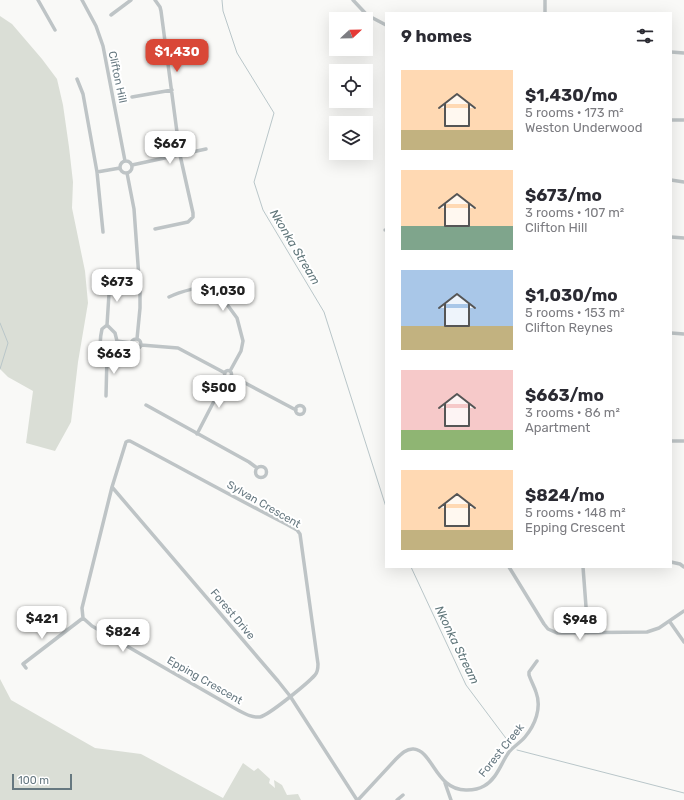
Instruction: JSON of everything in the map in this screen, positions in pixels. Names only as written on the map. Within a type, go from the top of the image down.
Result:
[{"type":"street","points":[[38,0],[55,30]]},
{"type":"street","name":"Clifton Hill","points":[[82,0],[96,26],[102,46],[125,161]]},
{"type":"street","points":[[111,15],[131,0]]},
{"type":"street","points":[[155,0],[161,11],[180,155],[193,213],[193,218],[188,222],[155,229]]},
{"type":"street","points":[[353,0],[367,14],[385,24]]},
{"type":"street","points":[[545,0],[545,12]]},
{"type":"street","points":[[672,52],[684,53]]},
{"type":"street","points":[[77,79],[83,94],[97,172],[103,232]]},
{"type":"street","points":[[132,97],[172,90]]},
{"type":"street","points":[[672,120],[684,120]]},
{"type":"street","points":[[132,165],[206,149]]},
{"type":"street","points":[[120,168],[122,163],[125,161],[130,162],[132,165]]},
{"type":"street","points":[[132,165],[131,171],[128,173],[134,209],[140,292],[137,339],[140,340],[141,345]]},
{"type":"street","points":[[97,172],[120,168]]},
{"type":"street","points":[[120,168],[124,173],[128,173]]},
{"type":"street","points":[[672,180],[684,182]]},
{"type":"street","points":[[672,237],[684,238]]},
{"type":"street","points":[[106,396],[106,356],[100,344],[102,329],[107,325],[109,294],[113,278]]},
{"type":"street","points":[[169,297],[175,294],[210,286],[215,288],[237,318],[243,341],[241,351],[230,378],[226,378]]},
{"type":"street","points":[[106,356],[112,352],[117,341],[115,333],[107,325]]},
{"type":"street","points":[[672,334],[684,334]]},
{"type":"street","points":[[117,341],[131,343],[137,339]]},
{"type":"street","points":[[131,343],[136,349],[141,345],[178,348],[225,373],[227,371],[296,410]]},
{"type":"street","points":[[197,434],[226,378],[225,373]]},
{"type":"street","points":[[146,405],[249,462],[257,468]]},
{"type":"street","name":"Sylvan Crescent","points":[[112,487],[126,442],[128,441],[297,530],[300,534],[318,671],[316,675],[290,696]]},
{"type":"street","points":[[672,441],[684,441]]},
{"type":"street","points":[[26,668],[23,664],[83,618],[82,608],[112,487]]},
{"type":"street","name":"Forest Drive","points":[[112,487],[290,696],[358,800]]},
{"type":"street","points":[[672,562],[680,564],[684,567]]},
{"type":"street","points":[[510,568],[548,629],[557,633],[647,632],[670,622],[684,611]]},
{"type":"street","points":[[583,568],[588,633]]},
{"type":"street","name":"Epping Crescent","points":[[83,618],[92,626],[247,715],[258,717],[267,715],[290,696]]},
{"type":"street","points":[[670,622],[684,642]]},
{"type":"street","name":"Forest Creek","points":[[358,800],[396,759],[408,750],[413,749],[418,750],[424,755],[449,786],[461,790],[476,789],[484,786],[495,776],[511,750],[524,738],[537,716],[538,698],[529,675],[529,672],[536,661]]},
{"type":"street","points":[[445,782],[451,800]]},
{"type":"street","points":[[397,800],[403,795]]},
{"type":"shaded area","points":[[0,16],[12,24],[57,79],[63,105],[69,147],[73,182],[72,208],[85,271],[88,303],[78,362],[71,422],[55,451],[26,443],[33,391],[8,377],[0,369]]},
{"type":"shaded area","points":[[0,679],[11,700],[95,748],[141,754],[223,798],[243,763],[254,771],[258,768],[270,779],[269,783],[275,788],[274,780],[282,785],[287,795],[298,794],[301,800],[0,800]]},
{"type":"waterway","name":"Nkonka Stream","points":[[222,0],[223,11],[237,53],[274,113],[254,182],[263,210],[324,312],[385,504]]},
{"type":"waterway","points":[[0,323],[8,343],[0,369]]},
{"type":"waterway","name":"Nkonka Stream","points":[[411,568],[466,685],[511,745]]},
{"type":"waterway","name":"Nkonka Stream","points":[[517,750],[684,793]]}]
